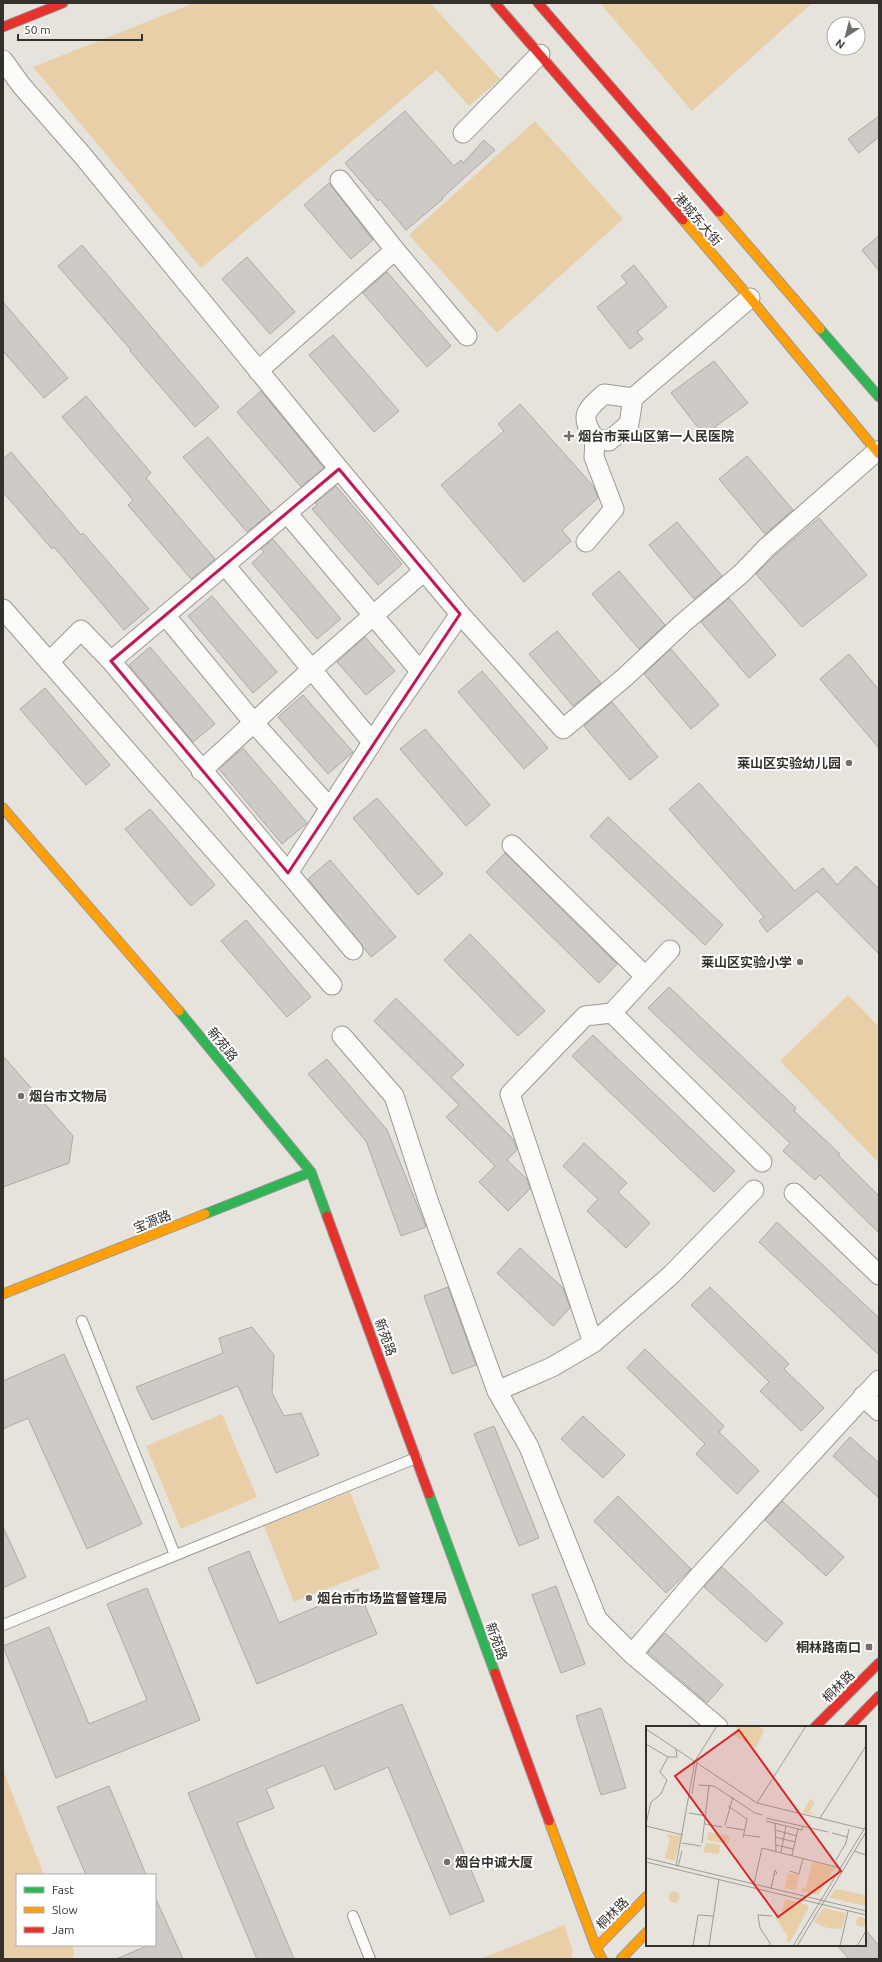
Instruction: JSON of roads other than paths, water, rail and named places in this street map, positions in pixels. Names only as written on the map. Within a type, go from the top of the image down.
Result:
[{"type":"street","points":[[3,27],[63,3]]},
{"type":"street","name":"港城东大街","points":[[495,3],[750,298],[878,452]]},
{"type":"street","name":"港城东大街","points":[[538,3],[879,397]]},
{"type":"street","points":[[463,134],[540,54]]},
{"type":"street","points":[[3,60],[21,85],[83,156],[338,469],[460,614],[563,729],[625,677],[683,623],[742,573],[766,548],[878,452]]},
{"type":"street","points":[[340,180],[395,250],[467,336]]},
{"type":"street","points":[[258,371],[395,250]]},
{"type":"street","points":[[595,439],[609,441],[629,424],[633,398],[750,298]]},
{"type":"street","points":[[586,542],[614,509],[594,457],[595,439],[585,424],[586,414],[593,404],[604,394],[633,398]]},
{"type":"street","points":[[111,661],[338,469]]},
{"type":"street","points":[[287,513],[420,671]]},
{"type":"street","points":[[225,565],[372,742]]},
{"type":"street","points":[[201,771],[312,669],[424,571]]},
{"type":"street","points":[[3,609],[332,985]]},
{"type":"street","points":[[288,873],[372,742],[460,614]]},
{"type":"street","points":[[165,615],[254,723],[330,808]]},
{"type":"street","points":[[49,662],[81,630],[111,661],[201,771],[353,950]]},
{"type":"street","name":"新苑路","points":[[3,808],[158,986],[311,1172],[596,1948],[602,1959]]},
{"type":"street","points":[[512,845],[645,976]]},
{"type":"street","points":[[592,1343],[510,1094],[585,1016],[612,1013],[670,950]]},
{"type":"street","points":[[612,1013],[762,1162]]},
{"type":"street","points":[[342,1036],[394,1096],[428,1200],[497,1390],[528,1447],[597,1619],[632,1654],[717,1726]]},
{"type":"street","name":"宝源路","points":[[3,1294],[311,1172]]},
{"type":"street","points":[[497,1390],[552,1367],[592,1343],[671,1275],[754,1190]]},
{"type":"street","points":[[794,1193],[879,1275]]},
{"type":"street","points":[[632,1654],[699,1576],[879,1380]]},
{"type":"street","points":[[863,1396],[879,1411]]},
{"type":"street","name":"桐林路","points":[[816,1726],[879,1663]]},
{"type":"street","points":[[849,1726],[879,1696]]},
{"type":"street","name":"桐林路","points":[[596,1948],[646,1897]]},
{"type":"street","points":[[621,1959],[646,1933]]},
{"type":"lane","points":[[82,1321],[175,1555]]},
{"type":"lane","points":[[3,1624],[416,1458]]},
{"type":"lane","points":[[354,1916],[370,1959]]},
{"type":"place","name":"烟台市莱山区第一人民医院","points":[[569,436]]},
{"type":"place","name":"莱山区实验幼儿园","points":[[849,763]]},
{"type":"place","name":"莱山区实验小学","points":[[800,962]]},
{"type":"place","name":"烟台市文物局","points":[[21,1096]]},
{"type":"place","name":"烟台市市场监督管理局","points":[[309,1598]]},
{"type":"place","name":"桐林路南口","points":[[869,1647]]},
{"type":"place","name":"烟台中诚大厦","points":[[447,1862]]}]
